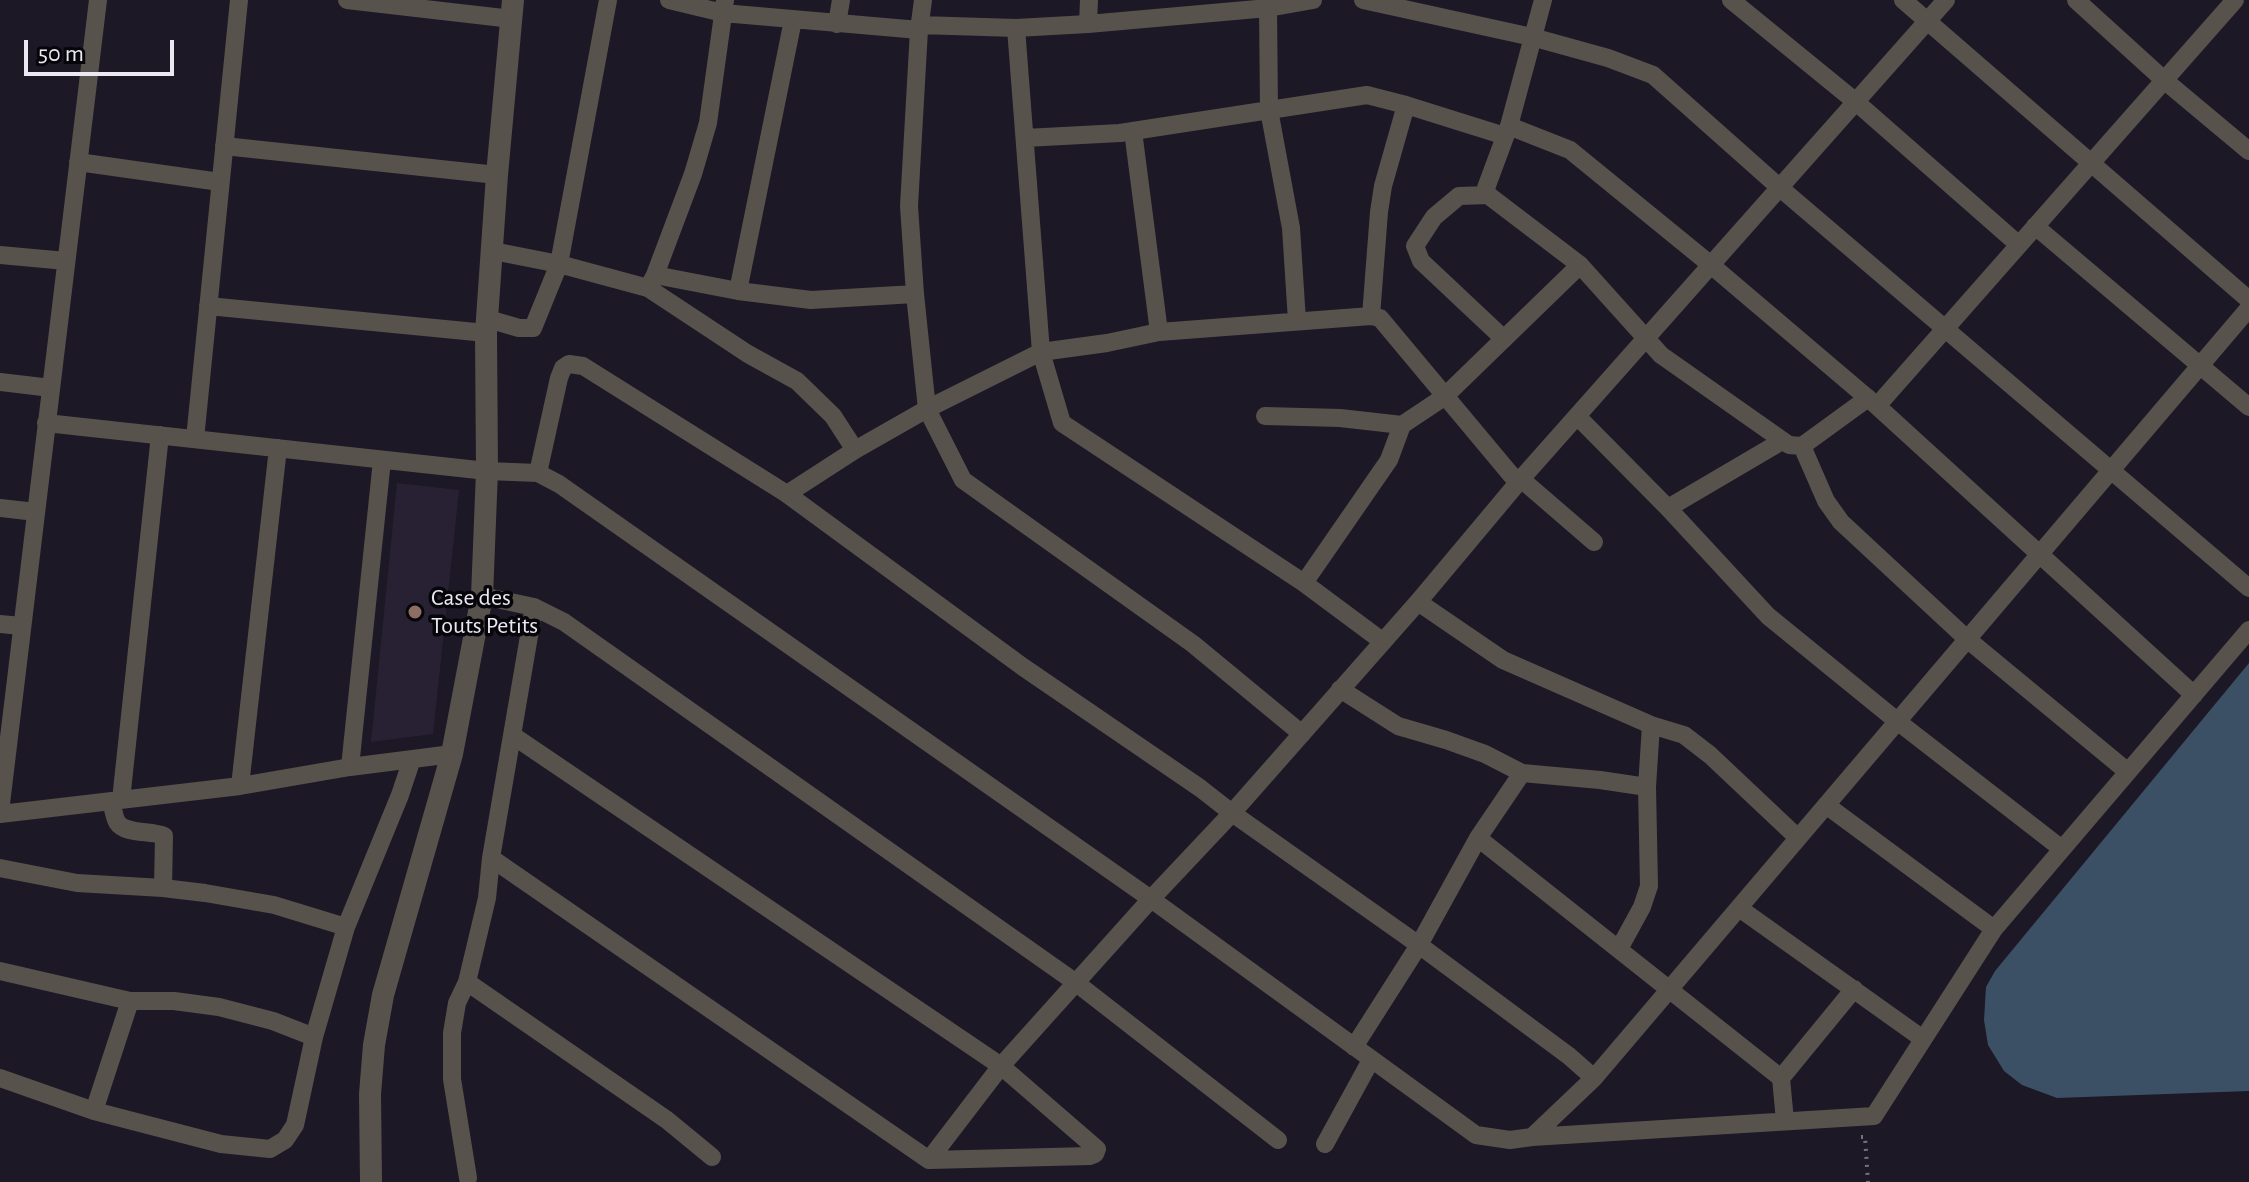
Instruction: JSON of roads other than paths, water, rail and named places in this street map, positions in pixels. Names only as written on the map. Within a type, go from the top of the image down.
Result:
[{"type":"street","points":[[98,0],[36,512],[4,738],[0,813],[240,786],[452,754]]},
{"type":"street","points":[[195,439],[239,0]]},
{"type":"street","points":[[208,306],[533,328],[559,264],[608,0]]},
{"type":"street","points":[[669,0],[837,24],[1016,28],[1268,8],[1304,1]]},
{"type":"street","points":[[837,24],[841,0]]},
{"type":"street","points":[[923,0],[909,206],[915,294],[927,409],[963,480],[1193,644],[1302,734]]},
{"type":"street","points":[[1088,24],[1089,0]]},
{"type":"street","points":[[1363,0],[1532,37],[1608,58],[1653,75],[1779,187],[2249,588]]},
{"type":"street","points":[[1543,0],[1507,131],[1486,188],[1488,195],[1580,265],[1661,355],[1793,446],[1802,446],[1872,402],[1946,327],[2235,0]]},
{"type":"street","points":[[1731,0],[1856,102],[2019,245]]},
{"type":"street","points":[[1903,0],[2249,300]]},
{"type":"street","points":[[929,1160],[1001,1066],[1232,813],[1418,602],[1521,479],[1946,0]]},
{"type":"street","points":[[2076,0],[2164,80],[2249,151]]},
{"type":"street","points":[[359,1],[512,9],[487,326],[487,471],[482,596],[452,754],[381,1008],[370,1094],[371,1182]]},
{"type":"street","points":[[652,281],[693,174],[708,123],[724,6]]},
{"type":"street","points":[[1268,8],[1269,110],[1291,228],[1297,321]]},
{"type":"street","points":[[738,291],[793,20]]},
{"type":"street","points":[[1016,28],[1041,352],[1062,423],[1304,583],[1382,641]]},
{"type":"street","points":[[1025,138],[1133,131],[1367,95],[1570,150],[1872,402],[2194,695]]},
{"type":"street","points":[[1371,316],[1383,186],[1406,105]]},
{"type":"street","points":[[1133,131],[1159,332]]},
{"type":"street","points":[[224,146],[497,175]]},
{"type":"street","points":[[78,162],[220,182]]},
{"type":"street","points":[[1488,195],[1459,196],[1434,217],[1415,246],[1421,261],[1504,339]]},
{"type":"street","points":[[2035,226],[2249,407]]},
{"type":"street","points":[[493,251],[652,281],[811,300],[915,294]]},
{"type":"street","points":[[0,255],[66,261]]},
{"type":"street","points":[[1304,583],[1389,460],[1402,425],[1444,397],[1580,265]]},
{"type":"street","points":[[652,281],[748,354],[797,381],[833,416],[855,450]]},
{"type":"street","points":[[1532,1137],[1594,1078],[2249,308]]},
{"type":"street","points":[[787,494],[927,409],[1041,352],[1159,332],[1371,316],[1380,318],[1512,476],[1521,479],[1594,542]]},
{"type":"street","points":[[538,473],[563,368],[569,364],[583,366],[787,494],[1023,667],[1200,788],[1419,945],[1594,1078]]},
{"type":"street","points":[[0,382],[51,388]]},
{"type":"street","points":[[1265,416],[1340,418],[1402,425]]},
{"type":"street","points":[[1577,416],[1768,616],[2062,849]]},
{"type":"street","points":[[46,423],[487,471],[538,473],[572,493],[1151,899],[1476,1135],[1510,1140],[1874,1116],[1994,929],[2249,630]]},
{"type":"street","points":[[160,435],[116,801],[117,822],[125,829],[164,836],[163,888]]},
{"type":"street","points":[[1668,508],[1782,441]]},
{"type":"street","points":[[1802,446],[1826,501],[1841,522],[1967,639],[2128,772]]},
{"type":"street","points":[[240,786],[278,448]]},
{"type":"street","points":[[350,767],[382,460]]},
{"type":"street","points":[[0,508],[36,512]]},
{"type":"street","points":[[482,596],[534,607],[564,622],[1075,982],[1278,1140]]},
{"type":"street","points":[[1418,602],[1503,660],[1651,725],[1684,735],[1710,755],[1798,838]]},
{"type":"street","points":[[468,1178],[452,1079],[452,1033],[457,1003],[467,982],[487,898],[491,858],[534,607]]},
{"type":"street","points":[[0,624],[21,626]]},
{"type":"street","points":[[1340,689],[1398,726],[1485,754],[1522,773],[1647,787]]},
{"type":"street","points":[[1619,949],[1642,907],[1649,886],[1647,787],[1651,725]]},
{"type":"street","points":[[491,858],[929,1160],[1095,1154],[1097,1149],[1001,1066],[512,735]]},
{"type":"street","points":[[0,1078],[94,1111],[221,1144],[270,1149],[285,1140],[295,1125],[314,1037],[346,927],[412,759]]},
{"type":"street","points":[[1354,1047],[1419,945],[1478,838],[1522,773]]},
{"type":"street","points":[[1826,805],[1994,929]]},
{"type":"street","points":[[1478,838],[1781,1078]]},
{"type":"street","points":[[0,868],[77,883],[163,888],[274,905],[346,927]]},
{"type":"street","points":[[1739,908],[1923,1039]]},
{"type":"street","points":[[0,971],[130,1001],[174,1001],[219,1007],[273,1021],[314,1037]]},
{"type":"street","points":[[467,982],[667,1120],[712,1157]]},
{"type":"street","points":[[1785,1121],[1781,1078],[1854,989]]},
{"type":"street","points":[[94,1111],[130,1001]]},
{"type":"street","points":[[1325,1144],[1371,1060]]},
{"type":"water","points":[[2249,663],[2249,1091],[2057,1098],[2022,1085],[2004,1071],[1988,1045],[1984,1020],[1986,987],[1995,971]]},
{"type":"place","name":"Case des Touts Petits","points":[[415,612]]}]
